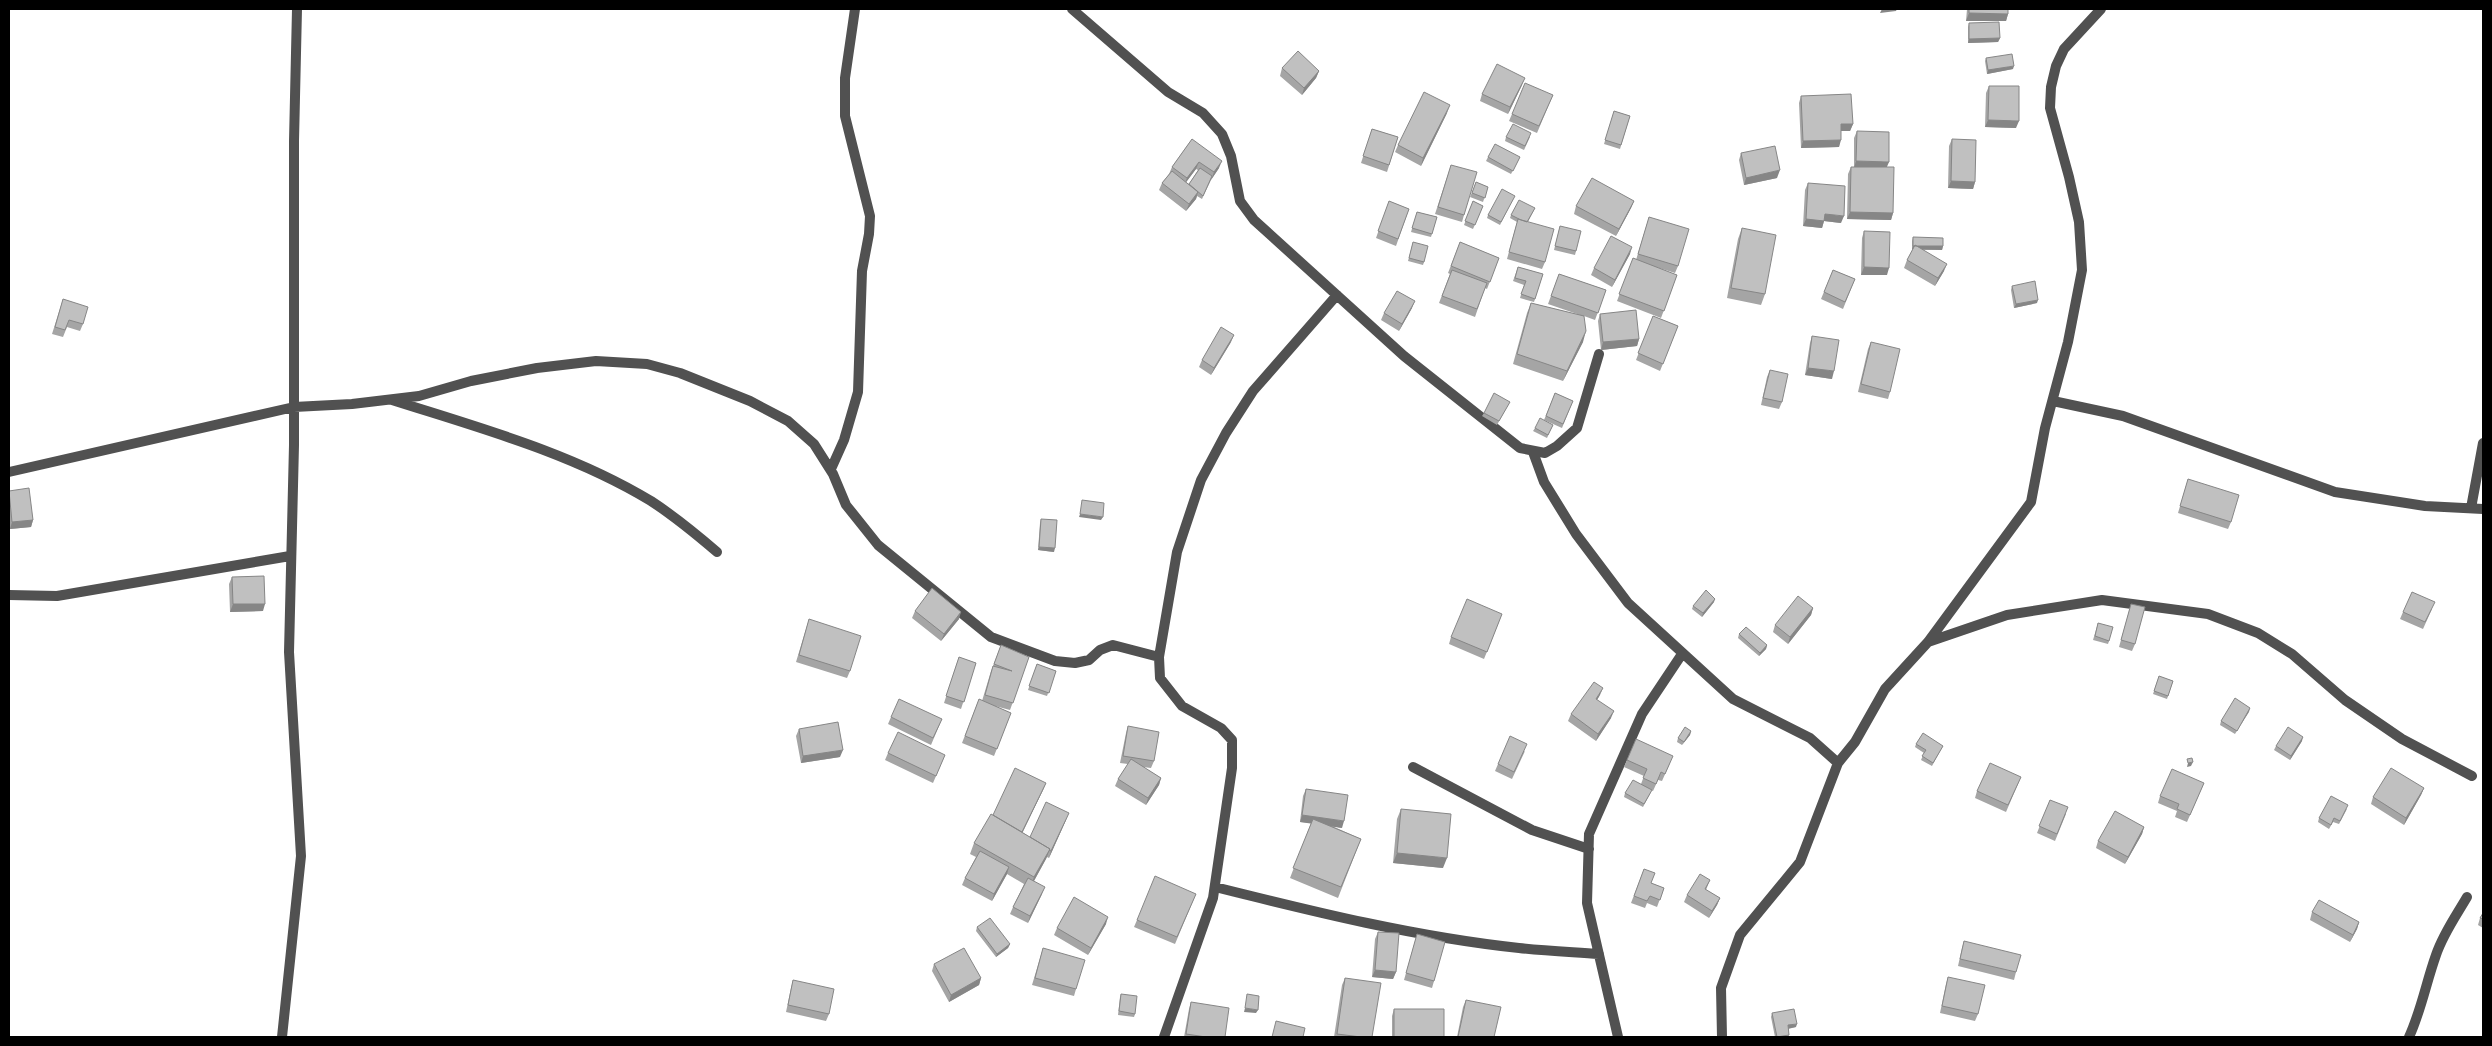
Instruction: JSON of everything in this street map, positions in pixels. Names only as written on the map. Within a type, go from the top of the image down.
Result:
[{"type":"street","points":[[282,1037],[301,856],[289,652],[294,407],[294,141],[297,9]]},
{"type":"street","points":[[830,469],[844,440],[858,392],[862,271],[869,234],[870,216],[845,116],[845,78],[855,9]]},
{"type":"street","points":[[1072,9],[1168,92],[1203,113],[1222,134],[1231,156],[1240,201],[1254,220],[1404,356],[1520,448],[1532,452],[1545,453],[1557,446],[1577,428],[1599,354]]},
{"type":"street","points":[[1719,1036],[1721,988],[1740,936],[1800,862],[1838,763],[1856,742],[1885,689],[1928,642],[2031,502],[2045,428],[2053,401],[2082,270],[2079,222],[2050,108],[2051,87],[2056,66],[2064,48],[2101,9]]},
{"type":"street","points":[[1164,1037],[1213,898],[1232,768],[1232,740],[1221,728],[1182,706],[1160,678],[1159,657],[1177,552],[1201,480],[1226,433],[1253,392],[1337,295]]},
{"type":"street","points":[[9,472],[294,407],[419,396],[471,381],[537,368],[596,361],[647,364],[680,373],[750,401],[788,420],[814,444],[830,469],[846,505],[878,545],[992,637],[1054,661],[1075,663],[1089,660],[1100,650],[1113,645],[1159,657]]},
{"type":"street","points":[[389,399],[524,443],[619,484],[651,502],[717,552]]},
{"type":"street","points":[[2053,401],[2123,416],[2335,492],[2425,506],[2483,509]]},
{"type":"street","points":[[2471,508],[2483,443]]},
{"type":"street","points":[[1532,452],[1544,482],[1576,534],[1628,603],[1733,699],[1810,738],[1838,763]]},
{"type":"street","points":[[9,595],[57,596],[290,556]]},
{"type":"street","points":[[1928,642],[2007,615],[2102,600],[2208,614],[2258,634],[2292,654],[2345,700],[2402,739],[2472,776]]},
{"type":"street","points":[[1618,1037],[1587,903],[1589,834],[1642,714],[1682,654]]},
{"type":"street","points":[[1413,767],[1532,830],[1588,849]]},
{"type":"street","points":[[1215,888],[1415,932],[1520,949],[1599,954]]},
{"type":"street","points":[[2409,1037],[2417,1019],[2436,955],[2448,929],[2467,897]]},
{"type":"building","points":[[1969,9],[2008,9],[2008,14],[1969,13]]},
{"type":"building","points":[[1999,22],[2000,38],[1969,39],[1969,23]]},
{"type":"building","points":[[1298,51],[1319,71],[1304,88],[1282,68]]},
{"type":"building","points":[[2012,54],[2014,66],[1988,70],[1986,58]]},
{"type":"building","points":[[1497,64],[1525,78],[1510,107],[1482,94]]},
{"type":"building","points":[[1525,83],[1553,95],[1539,126],[1512,114]]},
{"type":"building","points":[[1989,86],[2019,86],[2019,121],[1988,120]]},
{"type":"building","points":[[1424,92],[1450,105],[1423,158],[1398,145]]},
{"type":"building","points":[[1851,94],[1853,124],[1841,124],[1841,140],[1803,141],[1801,96]]},
{"type":"building","points":[[1614,111],[1630,116],[1621,145],[1605,140]]},
{"type":"building","points":[[1513,124],[1531,133],[1525,146],[1506,137]]},
{"type":"building","points":[[1372,129],[1398,137],[1389,165],[1363,156]]},
{"type":"building","points":[[1857,131],[1889,132],[1889,162],[1856,161]]},
{"type":"building","points":[[1192,139],[1222,161],[1214,172],[1199,162],[1187,178],[1172,167]]},
{"type":"building","points":[[1952,139],[1976,140],[1975,182],[1951,181]]},
{"type":"building","points":[[1495,144],[1520,157],[1513,171],[1488,157]]},
{"type":"building","points":[[1775,146],[1780,170],[1746,178],[1741,153]]},
{"type":"building","points":[[1451,165],[1477,172],[1464,215],[1438,207]]},
{"type":"building","points":[[1851,167],[1894,167],[1893,213],[1850,212]]},
{"type":"building","points":[[1200,168],[1212,176],[1203,196],[1189,184]]},
{"type":"building","points":[[1172,171],[1198,192],[1189,204],[1162,183]]},
{"type":"building","points":[[1592,178],[1634,201],[1619,229],[1576,206]]},
{"type":"building","points":[[1476,182],[1488,187],[1485,198],[1472,193]]},
{"type":"building","points":[[1808,183],[1845,186],[1844,216],[1825,214],[1824,221],[1806,219]]},
{"type":"building","points":[[1502,189],[1515,196],[1501,222],[1488,215]]},
{"type":"building","points":[[1519,200],[1535,208],[1527,222],[1511,215]]},
{"type":"building","points":[[1389,201],[1409,209],[1398,239],[1378,231]]},
{"type":"building","points":[[1473,201],[1483,206],[1475,225],[1465,221]]},
{"type":"building","points":[[1417,212],[1437,217],[1432,234],[1412,228]]},
{"type":"building","points":[[1649,217],[1689,229],[1678,266],[1638,254]]},
{"type":"building","points":[[1518,219],[1554,229],[1545,262],[1509,252]]},
{"type":"building","points":[[1560,226],[1581,231],[1576,251],[1555,246]]},
{"type":"building","points":[[1742,228],[1776,235],[1765,294],[1731,288]]},
{"type":"building","points":[[1864,231],[1890,232],[1889,268],[1864,267]]},
{"type":"building","points":[[1611,236],[1632,247],[1615,280],[1594,268]]},
{"type":"building","points":[[1913,237],[1943,238],[1943,246],[1913,246]]},
{"type":"building","points":[[1413,242],[1428,246],[1424,262],[1409,258]]},
{"type":"building","points":[[1460,242],[1499,258],[1490,282],[1451,266]]},
{"type":"building","points":[[1915,245],[1947,264],[1938,278],[1907,260]]},
{"type":"building","points":[[1633,258],[1677,275],[1664,311],[1619,294]]},
{"type":"building","points":[[1518,267],[1543,274],[1535,299],[1521,294],[1526,281],[1515,278]]},
{"type":"building","points":[[1452,270],[1487,283],[1477,309],[1442,296]]},
{"type":"building","points":[[1833,270],[1855,279],[1845,302],[1824,292]]},
{"type":"building","points":[[1559,274],[1606,290],[1598,313],[1551,296]]},
{"type":"building","points":[[2035,281],[2038,300],[2016,304],[2012,286]]},
{"type":"building","points":[[1397,291],[1415,301],[1402,324],[1384,313]]},
{"type":"building","points":[[63,299],[88,307],[83,324],[69,320],[65,330],[55,327]]},
{"type":"building","points":[[1531,303],[1584,316],[1586,331],[1567,371],[1517,354]]},
{"type":"building","points":[[1636,310],[1639,339],[1603,342],[1600,314]]},
{"type":"building","points":[[1653,316],[1678,326],[1663,364],[1638,353]]},
{"type":"building","points":[[1221,327],[1234,335],[1214,368],[1202,360]]},
{"type":"building","points":[[1812,336],[1839,340],[1834,371],[1808,368]]},
{"type":"building","points":[[1871,342],[1900,349],[1890,392],[1861,384]]},
{"type":"building","points":[[1770,370],[1788,374],[1782,402],[1763,398]]},
{"type":"building","points":[[1494,393],[1510,402],[1499,421],[1484,413]]},
{"type":"building","points":[[1555,393],[1573,401],[1563,424],[1546,416]]},
{"type":"building","points":[[1540,418],[1553,425],[1548,435],[1535,428]]},
{"type":"building","points":[[2188,479],[2239,495],[2231,522],[2180,506]]},
{"type":"building","points":[[29,488],[33,520],[12,522],[9,491]]},
{"type":"building","points":[[1082,500],[1104,503],[1103,517],[1080,514]]},
{"type":"building","points":[[1041,519],[1057,520],[1055,548],[1039,547]]},
{"type":"building","points":[[264,576],[265,604],[233,604],[232,577]]},
{"type":"building","points":[[932,588],[961,612],[944,634],[915,611]]},
{"type":"building","points":[[1706,590],[1715,599],[1703,613],[1693,606]]},
{"type":"building","points":[[2412,592],[2435,602],[2425,622],[2403,612]]},
{"type":"building","points":[[1798,596],[1813,608],[1790,637],[1775,625]]},
{"type":"building","points":[[1467,599],[1502,614],[1487,652],[1451,637]]},
{"type":"building","points":[[2131,604],[2145,607],[2135,644],[2121,640]]},
{"type":"building","points":[[809,619],[861,636],[850,671],[799,655]]},
{"type":"building","points":[[2098,623],[2113,627],[2109,641],[2095,636]]},
{"type":"building","points":[[1746,627],[1767,645],[1760,653],[1739,634]]},
{"type":"building","points":[[1001,645],[1029,657],[1013,703],[985,695],[993,666],[1012,671],[994,664]]},
{"type":"building","points":[[959,657],[976,663],[964,702],[946,696]]},
{"type":"building","points":[[1037,664],[1056,671],[1049,693],[1029,686]]},
{"type":"building","points":[[2159,676],[2173,681],[2168,696],[2154,691]]},
{"type":"building","points":[[1594,682],[1603,688],[1596,699],[1614,711],[1598,734],[1571,714]]},
{"type":"building","points":[[2235,698],[2250,708],[2237,731],[2221,721]]},
{"type":"building","points":[[899,699],[942,719],[933,738],[891,717]]},
{"type":"building","points":[[979,699],[1011,713],[997,749],[965,736]]},
{"type":"building","points":[[838,722],[843,750],[803,756],[799,729]]},
{"type":"building","points":[[1128,726],[1159,732],[1154,761],[1123,756]]},
{"type":"building","points":[[1685,727],[1691,731],[1684,742],[1678,738]]},
{"type":"building","points":[[2288,727],[2303,737],[2291,756],[2276,746]]},
{"type":"building","points":[[898,732],[945,755],[936,776],[888,753]]},
{"type":"building","points":[[1923,733],[1943,746],[1933,763],[1922,756],[1926,750],[1916,744]]},
{"type":"building","points":[[1510,736],[1527,744],[1514,772],[1498,764]]},
{"type":"building","points":[[1636,739],[1673,756],[1665,774],[1661,772],[1656,784],[1643,778],[1647,769],[1627,760]]},
{"type":"building","points":[[2192,758],[2193,762],[2188,763],[2187,759]]},
{"type":"building","points":[[1131,759],[1161,778],[1148,798],[1118,779]]},
{"type":"building","points":[[1990,763],[2021,777],[2008,805],[1977,791]]},
{"type":"building","points":[[1015,768],[1046,783],[1022,832],[993,815]]},
{"type":"building","points":[[2391,768],[2424,788],[2406,818],[2373,797]]},
{"type":"building","points":[[2172,769],[2204,783],[2190,815],[2177,809],[2179,804],[2160,796]]},
{"type":"building","points":[[1633,780],[1652,790],[1644,804],[1625,793]]},
{"type":"building","points":[[1306,789],[1348,795],[1344,821],[1302,815]]},
{"type":"building","points":[[2331,796],[2348,805],[2340,821],[2334,818],[2331,825],[2319,818]]},
{"type":"building","points":[[2050,800],[2068,807],[2057,834],[2039,826]]},
{"type":"building","points":[[1046,802],[1069,813],[1051,851],[1030,837]]},
{"type":"building","points":[[1401,809],[1451,814],[1447,858],[1397,853]]},
{"type":"building","points":[[2115,811],[2144,827],[2128,857],[2098,841]]},
{"type":"building","points":[[991,814],[1050,849],[1034,877],[974,843]]},
{"type":"building","points":[[1313,819],[1361,839],[1341,887],[1293,868]]},
{"type":"building","points":[[980,851],[1009,867],[994,894],[965,878]]},
{"type":"building","points":[[1644,869],[1655,873],[1651,883],[1664,888],[1660,900],[1650,896],[1647,901],[1634,896]]},
{"type":"building","points":[[1700,874],[1710,880],[1705,889],[1720,898],[1712,911],[1687,895]]},
{"type":"building","points":[[1155,876],[1196,894],[1177,937],[1137,920]]},
{"type":"building","points":[[1028,878],[1045,887],[1030,916],[1013,907]]},
{"type":"building","points":[[1074,897],[1108,917],[1091,948],[1057,928]]},
{"type":"building","points":[[2319,900],[2359,922],[2353,935],[2312,912]]},
{"type":"building","points":[[990,918],[1010,944],[997,954],[977,927]]},
{"type":"building","points":[[1378,932],[1399,933],[1396,972],[1375,970]]},
{"type":"building","points":[[1417,934],[1445,942],[1434,981],[1406,973]]},
{"type":"building","points":[[1964,941],[2021,955],[2016,972],[1960,959]]},
{"type":"building","points":[[964,948],[981,978],[951,995],[934,964]]},
{"type":"building","points":[[1043,948],[1085,960],[1076,989],[1035,978]]},
{"type":"building","points":[[1948,977],[1985,985],[1978,1014],[1942,1006]]},
{"type":"building","points":[[1345,978],[1381,983],[1372,1037],[1337,1034]]},
{"type":"building","points":[[793,980],[834,989],[829,1014],[788,1005]]},
{"type":"building","points":[[1121,994],[1137,996],[1135,1014],[1119,1011]]},
{"type":"building","points":[[1247,994],[1259,996],[1258,1010],[1245,1008]]},
{"type":"building","points":[[1466,1000],[1501,1007],[1494,1037],[1458,1037]]},
{"type":"building","points":[[1191,1002],[1229,1008],[1225,1037],[1186,1034]]},
{"type":"building","points":[[1394,1009],[1444,1009],[1444,1037],[1394,1037]]},
{"type":"building","points":[[1794,1009],[1797,1024],[1788,1025],[1789,1035],[1777,1037],[1772,1013]]},
{"type":"building","points":[[1276,1021],[1305,1028],[1303,1037],[1272,1037]]}]
